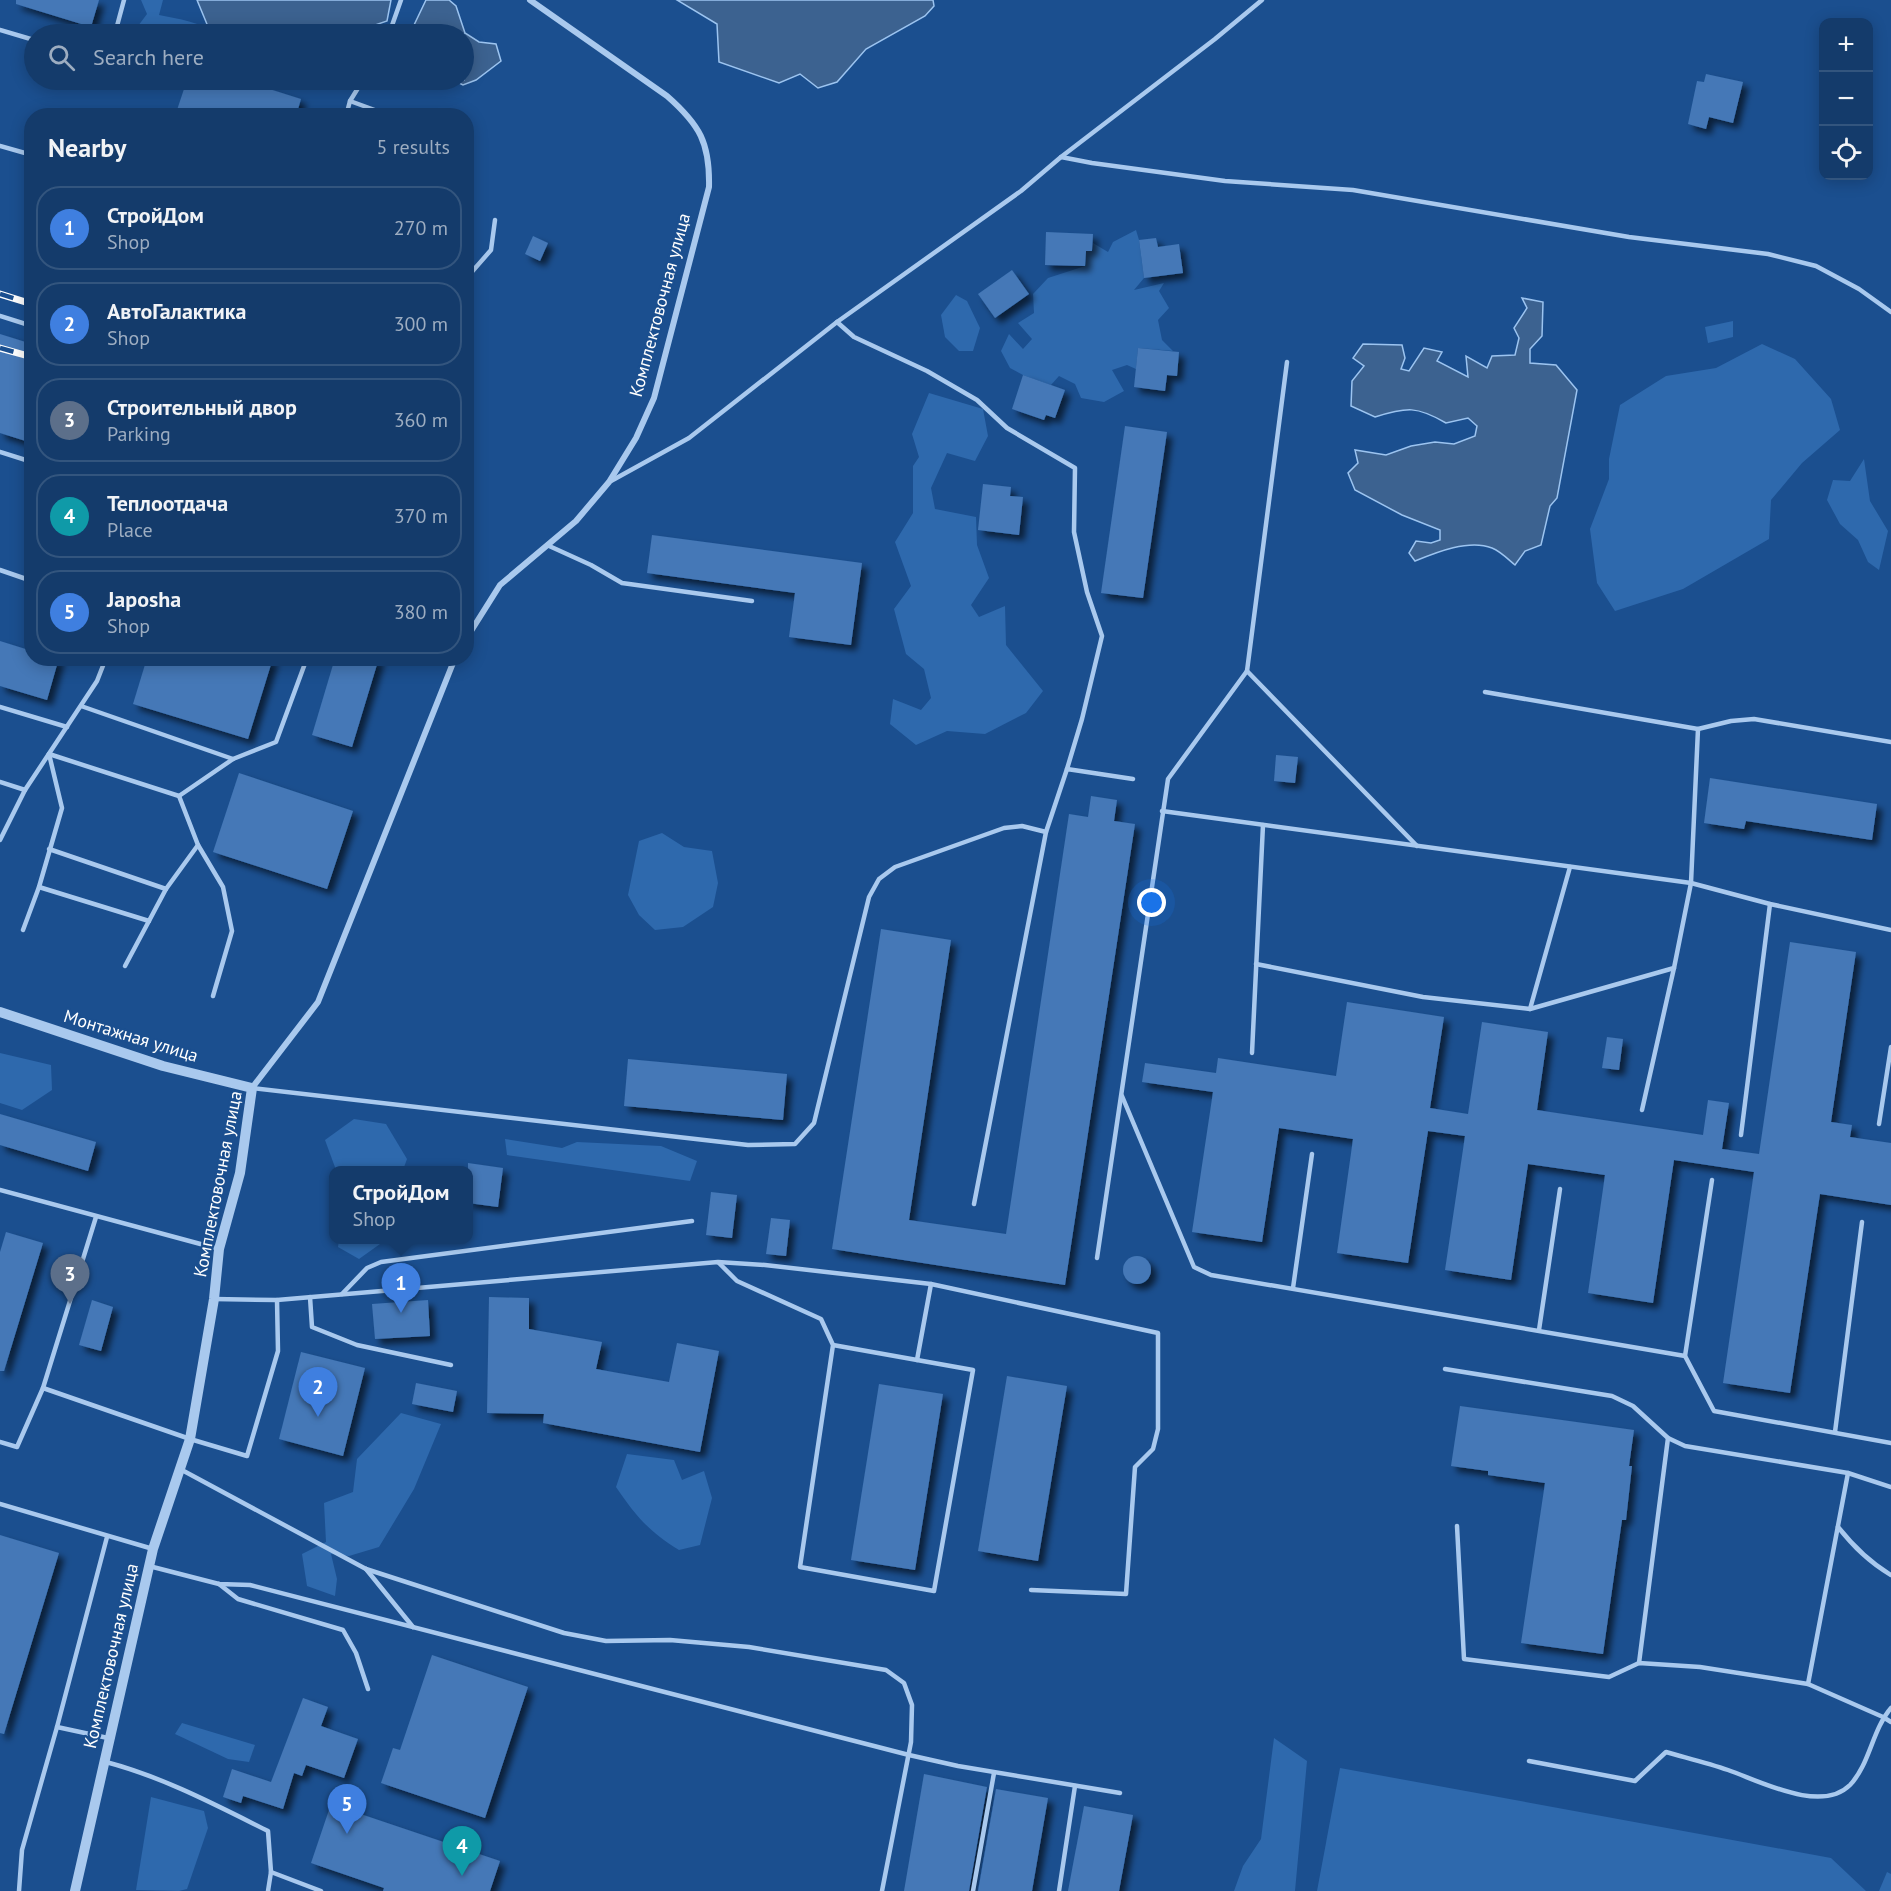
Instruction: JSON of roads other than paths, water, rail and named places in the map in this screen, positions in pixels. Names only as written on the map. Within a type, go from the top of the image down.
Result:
[{"type":"street","name":"Комплектовочная улица","points":[[474,627],[501,585],[576,521],[609,482],[636,438],[654,398],[709,187],[710,169],[706,147],[698,127],[685,112],[667,96],[530,0]]},
{"type":"street","name":"Комплектовочная улица","points":[[75,1891],[108,1738],[153,1549],[190,1439],[214,1299],[219,1250],[240,1173],[252,1088],[318,1002],[452,666]]},
{"type":"street","name":"Монтажная улица","points":[[0,1012],[163,1066],[252,1088]]},
{"type":"lane","points":[[118,24],[124,0]]},
{"type":"lane","points":[[393,24],[401,0]]},
{"type":"lane","points":[[609,482],[689,438],[837,322],[1021,190],[1262,0]]},
{"type":"lane","points":[[0,30],[24,37]]},
{"type":"lane","points":[[348,108],[357,90]]},
{"type":"lane","points":[[350,101],[369,108]]},
{"type":"lane","points":[[0,146],[24,153]]},
{"type":"lane","points":[[1061,157],[1225,181],[1353,190],[1629,237],[1768,254],[1816,266],[1859,289],[1891,312]]},
{"type":"lane","points":[[474,269],[491,250],[495,220]]},
{"type":"lane","points":[[0,316],[24,324]]},
{"type":"lane","points":[[837,322],[854,337],[927,371],[977,400],[1007,428],[1075,468],[1074,532],[1087,592],[1102,636],[1082,719],[1046,832],[975,1204]]},
{"type":"lane","points":[[1097,1258],[1168,779],[1247,671],[1287,362]]},
{"type":"lane","points":[[0,452],[24,460]]},
{"type":"lane","points":[[547,545],[591,565],[622,583],[752,601]]},
{"type":"lane","points":[[0,570],[24,578]]},
{"type":"lane","points":[[0,840],[25,790],[97,681],[103,666]]},
{"type":"lane","points":[[178,796],[233,759],[276,742],[304,666]]},
{"type":"lane","points":[[1247,671],[1417,846]]},
{"type":"lane","points":[[1485,693],[1698,729],[1731,721],[1754,719],[1891,742]]},
{"type":"lane","points":[[81,706],[233,759]]},
{"type":"lane","points":[[0,707],[67,727]]},
{"type":"lane","points":[[1642,1110],[1691,883],[1698,729]]},
{"type":"lane","points":[[49,754],[178,796],[198,845],[223,887],[232,932],[213,996]]},
{"type":"lane","points":[[23,930],[39,887],[62,808],[49,754]]},
{"type":"lane","points":[[1067,769],[1133,779]]},
{"type":"lane","points":[[0,782],[25,790]]},
{"type":"lane","points":[[1162,811],[1691,883],[1770,904],[1891,930]]},
{"type":"lane","points":[[1252,1053],[1263,825]]},
{"type":"lane","points":[[252,1088],[748,1145],[795,1144],[814,1123],[869,897],[879,879],[895,867],[1004,828],[1022,826],[1046,832]]},
{"type":"lane","points":[[125,966],[166,889],[198,845]]},
{"type":"lane","points":[[49,849],[166,889]]},
{"type":"lane","points":[[1530,1009],[1570,867]]},
{"type":"lane","points":[[39,887],[149,921]]},
{"type":"lane","points":[[1741,1135],[1770,904]]},
{"type":"lane","points":[[1256,964],[1423,997],[1530,1009],[1674,968]]},
{"type":"lane","points":[[1879,1124],[1891,1047]]},
{"type":"lane","points":[[1121,1094],[1194,1267],[1211,1275],[1685,1356]]},
{"type":"lane","points":[[1293,1288],[1312,1154]]},
{"type":"lane","points":[[1712,1180],[1685,1356],[1714,1411],[1891,1443]]},
{"type":"lane","points":[[1539,1330],[1560,1189]]},
{"type":"lane","points":[[0,1190],[219,1250]]},
{"type":"lane","points":[[0,1442],[17,1447],[43,1389],[96,1217]]},
{"type":"lane","points":[[342,1294],[367,1268],[381,1262],[692,1221]]},
{"type":"lane","points":[[1835,1432],[1862,1222]]},
{"type":"lane","points":[[718,1262],[738,1281],[820,1319],[833,1345],[800,1568],[934,1591],[973,1370],[833,1345]]},
{"type":"lane","points":[[214,1299],[277,1300],[718,1262],[765,1265],[931,1284],[1158,1333],[1158,1429],[1153,1449],[1135,1467],[1126,1594],[1031,1590]]},
{"type":"lane","points":[[917,1360],[931,1284]]},
{"type":"lane","points":[[310,1297],[312,1327],[357,1345],[451,1365]]},
{"type":"lane","points":[[43,1389],[247,1456],[278,1351],[277,1300]]},
{"type":"lane","points":[[1445,1370],[1612,1396],[1633,1406],[1668,1438],[1685,1446],[1848,1473],[1891,1487]]},
{"type":"lane","points":[[1639,1663],[1668,1438]]},
{"type":"lane","points":[[180,1469],[366,1569],[564,1633],[606,1641],[670,1640],[749,1647],[886,1670],[904,1683],[912,1705],[909,1755],[882,1891]]},
{"type":"lane","points":[[1808,1684],[1848,1473]]},
{"type":"lane","points":[[0,1504],[153,1549]]},
{"type":"lane","points":[[1457,1526],[1464,1659],[1609,1677],[1639,1663],[1700,1667],[1808,1684],[1891,1722]]},
{"type":"lane","points":[[1838,1526],[1856,1550],[1873,1565],[1891,1575]]},
{"type":"lane","points":[[19,1891],[22,1850],[107,1537]]},
{"type":"lane","points":[[149,1566],[219,1584],[250,1585],[909,1755],[994,1773],[1120,1793]]},
{"type":"lane","points":[[366,1569],[413,1628]]},
{"type":"lane","points":[[219,1584],[238,1599],[343,1630],[356,1653],[368,1689]]},
{"type":"lane","points":[[1529,1761],[1635,1781],[1666,1752],[1729,1770],[1770,1787],[1812,1797],[1834,1796],[1848,1787],[1857,1776],[1883,1717],[1891,1708]]},
{"type":"lane","points":[[57,1727],[108,1738]]},
{"type":"lane","points":[[104,1762],[136,1770],[220,1806],[268,1831],[271,1872],[268,1891]]},
{"type":"lane","points":[[973,1891],[994,1773]]},
{"type":"lane","points":[[1059,1891],[1075,1786]]},
{"type":"lane","points":[[271,1872],[321,1891]]},
{"type":"railway","points":[[0,294],[24,302]]},
{"type":"railway","points":[[0,348],[24,355]]},
{"type":"place","name":"Строительный двор","points":[[70,1304]]},
{"type":"place","name":"СтройДом","points":[[401,1313]]},
{"type":"place","name":"АвтоГалактика","points":[[318,1417]]},
{"type":"place","name":"Japosha","points":[[347,1834]]},
{"type":"place","name":"Теплоотдача","points":[[462,1876]]}]
